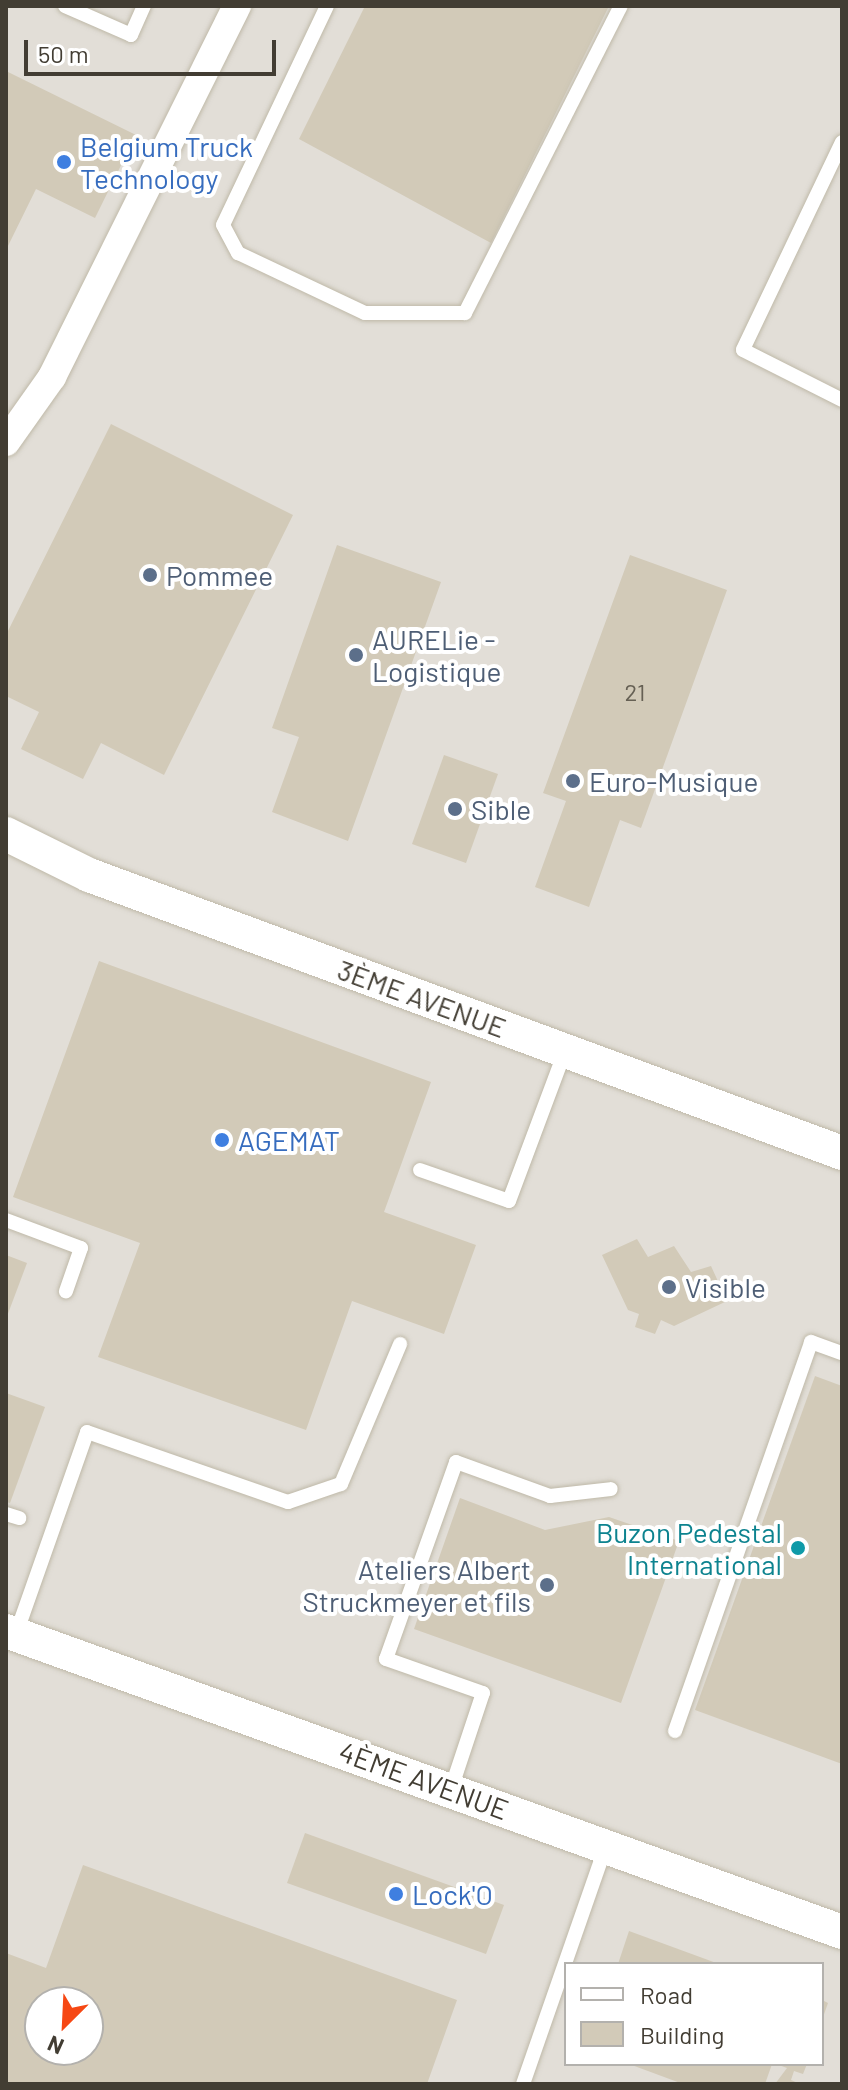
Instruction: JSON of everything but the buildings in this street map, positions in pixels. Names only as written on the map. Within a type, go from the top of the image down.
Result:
[{"type":"street","points":[[6,442],[52,377],[237,6]]},
{"type":"street","name":"3ÈME AVENUE","points":[[6,834],[89,875],[842,1153]]},
{"type":"street","name":"4ÈME AVENUE","points":[[11,1632],[842,1932]]},
{"type":"lane","points":[[65,6],[131,35],[144,6]]},
{"type":"lane","points":[[327,6],[223,225],[238,253],[365,313],[465,313],[621,6]]},
{"type":"lane","points":[[842,142],[743,350],[842,400]]},
{"type":"lane","points":[[420,1170],[509,1201],[566,1051]]},
{"type":"lane","points":[[6,1220],[81,1248],[66,1291]]},
{"type":"lane","points":[[675,1731],[811,1342],[842,1353]]},
{"type":"lane","points":[[11,1632],[87,1432],[288,1502],[341,1484],[400,1344]]},
{"type":"lane","points":[[451,1789],[483,1693],[386,1659],[456,1462],[550,1496],[611,1489]]},
{"type":"lane","points":[[565,1962],[606,1845]]},
{"type":"lane","points":[[523,2084],[564,1966]]},
{"type":"shaded area","points":[[6,6],[842,6],[842,2084],[6,2084]]},
{"type":"place","name":"Belgium Truck Technology","points":[[64,162]]},
{"type":"place","name":"Pommee","points":[[150,575]]},
{"type":"place","name":"AURELie - Logistique","points":[[356,655]]},
{"type":"place","name":"Euro-Musique","points":[[573,781]]},
{"type":"place","name":"Sible","points":[[455,809]]},
{"type":"place","name":"AGEMAT","points":[[222,1140]]},
{"type":"place","name":"Visible","points":[[669,1287]]},
{"type":"place","name":"Buzon Pedestal International","points":[[798,1548]]},
{"type":"place","name":"Ateliers Albert Struckmeyer et fils","points":[[547,1585]]},
{"type":"place","name":"Lock'O","points":[[396,1894]]}]
